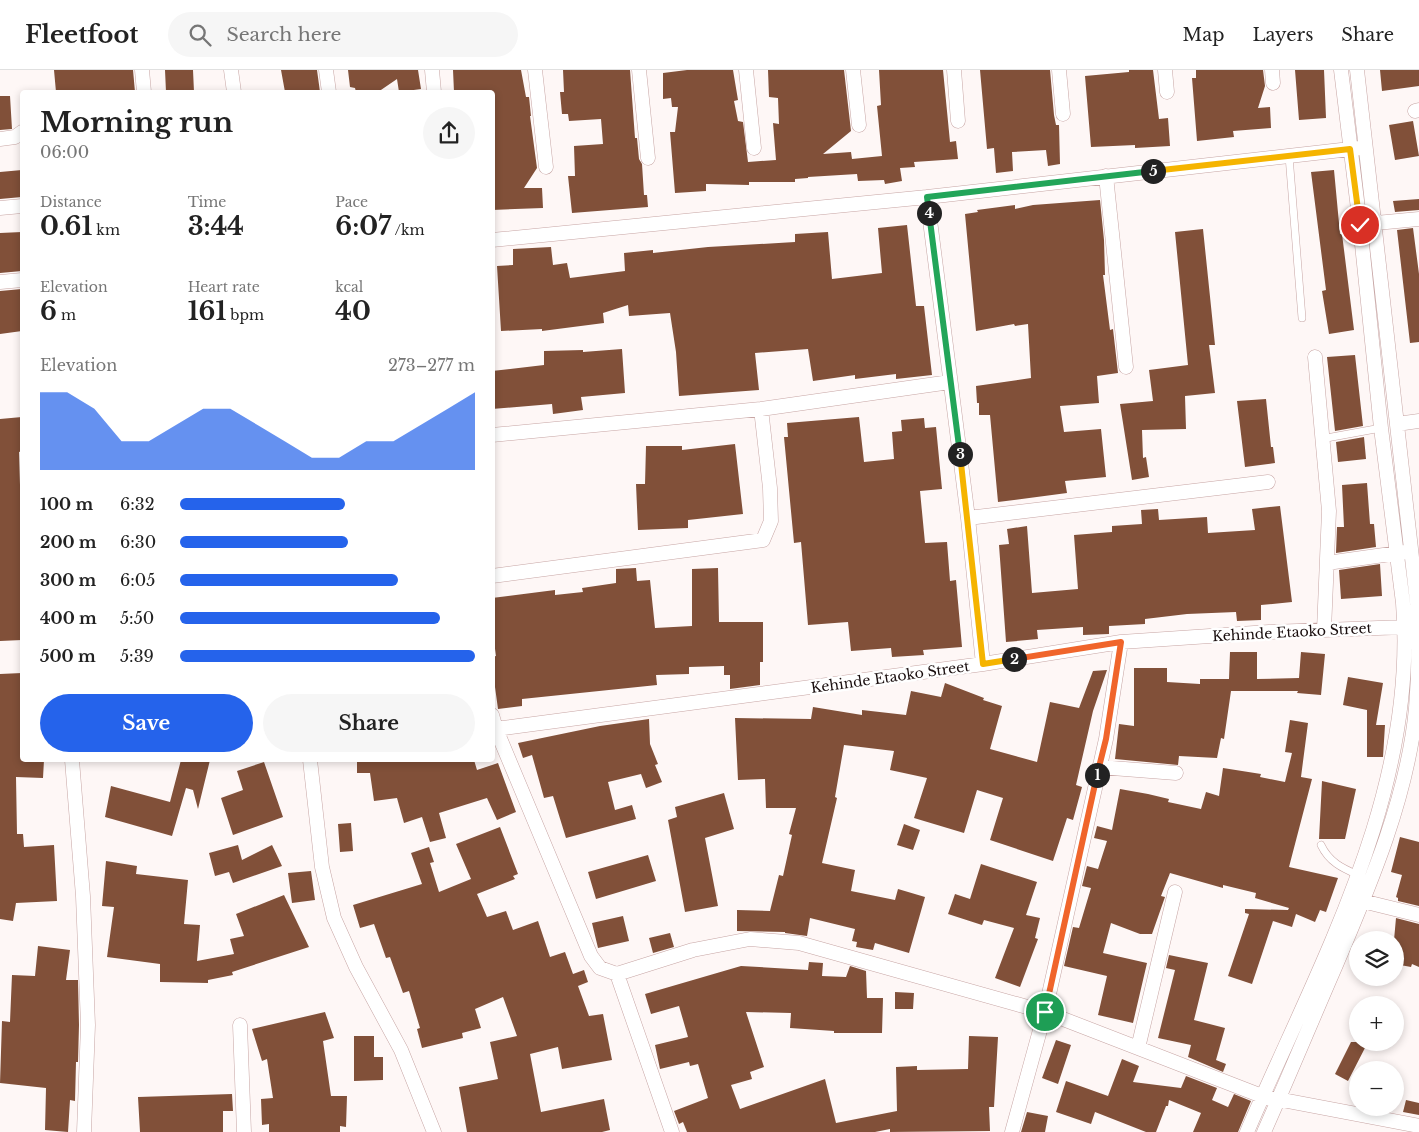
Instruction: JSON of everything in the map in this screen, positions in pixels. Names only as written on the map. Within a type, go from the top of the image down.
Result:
[{"type":"street","points":[[142,70],[144,90]]},
{"type":"street","points":[[231,70],[234,90]]},
{"type":"street","points":[[326,70],[329,90]]},
{"type":"street","points":[[432,70],[434,90]]},
{"type":"street","points":[[535,70],[546,167]]},
{"type":"street","points":[[639,70],[648,158]]},
{"type":"street","points":[[746,70],[754,148]]},
{"type":"street","points":[[853,70],[859,125]]},
{"type":"street","points":[[954,70],[958,122]]},
{"type":"street","points":[[1059,70],[1063,114]]},
{"type":"street","points":[[1164,70],[1167,92]]},
{"type":"street","points":[[1247,1132],[1262,1096],[1356,899],[1392,817],[1408,756],[1416,709],[1418,602],[1404,552],[1385,458],[1341,70]]},
{"type":"street","points":[[1264,1132],[1279,1099],[1356,899],[1358,875],[1380,811],[1394,751],[1402,701],[1405,627],[1400,454],[1358,70]]},
{"type":"street","points":[[0,139],[15,137],[20,133]]},
{"type":"street","points":[[495,240],[927,197],[1366,146]]},
{"type":"street","points":[[1106,176],[1126,367]]},
{"type":"street","points":[[927,197],[968,518],[983,664]]},
{"type":"street","points":[[0,208],[20,206]]},
{"type":"street","points":[[1376,223],[1419,219]]},
{"type":"street","points":[[0,282],[20,280]]},
{"type":"street","points":[[1315,358],[1329,511],[1324,630]]},
{"type":"street","points":[[495,435],[761,409],[950,382]]},
{"type":"street","points":[[495,576],[763,540],[771,521],[770,488],[761,409]]},
{"type":"street","points":[[1397,424],[1419,421]]},
{"type":"street","points":[[1385,458],[1400,454]]},
{"type":"street","points":[[968,518],[1268,482]]},
{"type":"street","points":[[1327,563],[1404,552]]},
{"type":"street","name":"Kehinde Etaoko Street","points":[[496,729],[983,664],[1121,642],[1405,627]]},
{"type":"street","points":[[1012,1132],[1045,1012],[1106,739],[1121,642]]},
{"type":"street","points":[[495,726],[591,956],[600,968],[617,974],[694,950],[750,939],[799,943],[1045,1012],[1262,1096],[1419,1126]]},
{"type":"street","points":[[72,762],[82,896],[88,1025],[84,1132]]},
{"type":"street","points":[[310,762],[322,867],[334,918],[356,967],[402,1050],[434,1132]]},
{"type":"street","points":[[1099,767],[1176,773]]},
{"type":"street","points":[[1138,1048],[1175,892]]},
{"type":"street","points":[[1356,899],[1419,915]]},
{"type":"street","points":[[617,974],[672,1132]]},
{"type":"street","points":[[240,1025],[244,1132]]},
{"type":"lane","points":[[1289,156],[1302,318]]},
{"type":"lane","points":[[1321,439],[1381,428]]},
{"type":"lane","points":[[1321,845],[1325,853],[1337,865],[1358,875]]},
{"type":"building","points":[[54,70],[133,70],[135,90],[56,90]]},
{"type":"building","points":[[165,70],[193,70],[194,90],[166,90]]},
{"type":"building","points":[[281,70],[317,70],[320,90],[285,90]]},
{"type":"building","points":[[348,70],[418,70],[421,89],[399,90],[397,79],[381,90],[356,90],[355,88],[350,87]]},
{"type":"building","points":[[453,70],[521,70],[526,97],[529,97],[537,168],[524,188],[542,188],[543,208],[495,210],[495,90],[454,90]]},
{"type":"building","points":[[563,70],[630,70],[635,138],[637,138],[639,159],[642,164],[644,195],[647,195],[648,207],[572,213],[568,176],[575,176],[574,146],[603,144],[601,119],[569,121],[568,114],[562,114],[560,92],[564,92]]},
{"type":"building","points":[[687,70],[733,70],[738,100],[734,101],[738,121],[743,122],[748,162],[776,160],[773,123],[779,124],[778,98],[769,97],[768,70],[844,70],[851,131],[823,154],[851,152],[852,159],[882,156],[877,106],[881,105],[879,70],[943,70],[950,142],[956,141],[958,159],[914,162],[915,167],[900,168],[902,181],[885,184],[884,180],[858,181],[857,174],[808,177],[795,179],[795,182],[749,182],[749,185],[706,184],[706,191],[675,193],[670,132],[675,132],[678,107],[672,107],[671,98],[663,99],[663,73]]},
{"type":"building","points":[[980,70],[1050,70],[1054,115],[1056,125],[1059,125],[1060,164],[1048,166],[1046,150],[1012,152],[1013,171],[996,173],[994,148],[987,149]]},
{"type":"building","points":[[1129,70],[1153,70],[1159,119],[1168,118],[1170,146],[1135,148],[1135,145],[1091,147],[1085,76],[1129,72]]},
{"type":"building","points":[[1196,70],[1263,70],[1265,86],[1258,108],[1270,107],[1271,128],[1233,131],[1234,137],[1197,141],[1192,78],[1196,78]]},
{"type":"building","points":[[1295,70],[1324,70],[1326,118],[1299,120]]},
{"type":"building","points":[[1380,70],[1419,70],[1419,86],[1382,91]]},
{"type":"building","points":[[0,96],[10,96],[12,129],[0,130]]},
{"type":"building","points":[[1413,121],[1419,156],[1395,160],[1389,125]]},
{"type":"building","points":[[20,170],[20,197],[0,199],[0,172]]},
{"type":"building","points":[[1334,170],[1340,234],[1342,234],[1354,330],[1329,334],[1322,291],[1326,290],[1311,172]]},
{"type":"building","points":[[1419,199],[1419,210],[1395,212],[1393,201]]},
{"type":"building","points":[[1100,200],[1104,240],[1105,275],[1103,275],[1110,330],[1113,329],[1118,373],[1097,376],[1099,403],[1060,406],[1064,432],[1101,429],[1106,477],[1065,481],[1067,493],[998,502],[990,415],[979,415],[976,386],[1031,378],[1028,324],[1015,326],[1014,324],[976,331],[965,214],[978,212],[977,210],[1015,205],[1015,209],[1033,205]]},
{"type":"building","points":[[907,225],[916,306],[924,306],[932,375],[896,379],[896,374],[855,379],[855,375],[813,381],[808,349],[755,353],[759,390],[679,396],[676,352],[670,313],[629,316],[628,305],[603,313],[604,323],[542,331],[542,329],[501,331],[497,266],[513,265],[513,249],[551,247],[553,265],[567,263],[570,278],[625,271],[624,253],[653,250],[653,253],[708,247],[795,242],[795,234],[828,232],[832,279],[882,273],[878,228]]},
{"type":"building","points":[[1413,228],[1419,274],[1419,342],[1410,343],[1397,230]]},
{"type":"building","points":[[1203,229],[1215,345],[1209,345],[1215,393],[1185,396],[1186,429],[1142,430],[1143,458],[1146,457],[1149,477],[1132,480],[1120,404],[1153,401],[1149,370],[1188,365],[1175,232]]},
{"type":"building","points":[[20,232],[20,271],[0,273],[0,233]]},
{"type":"building","points":[[20,289],[20,331],[0,334],[0,291]]},
{"type":"building","points":[[622,349],[625,393],[581,397],[583,410],[553,414],[552,404],[495,409],[495,371],[544,365],[544,351],[583,350],[583,352]]},
{"type":"building","points":[[1355,355],[1363,426],[1335,431],[1327,357]]},
{"type":"building","points":[[1266,399],[1271,447],[1273,447],[1275,463],[1245,467],[1237,401]]},
{"type":"building","points":[[20,417],[20,640],[0,641],[0,419]]},
{"type":"building","points":[[859,417],[864,462],[894,459],[892,432],[902,431],[901,420],[924,418],[925,428],[936,427],[942,489],[920,491],[925,543],[947,542],[950,581],[956,580],[962,647],[923,650],[924,655],[892,657],[891,648],[851,651],[848,622],[808,625],[801,542],[794,543],[784,437],[788,437],[787,423]]},
{"type":"building","points":[[1364,437],[1366,459],[1338,462],[1336,442]]},
{"type":"building","points":[[735,444],[743,514],[688,520],[688,528],[638,530],[636,484],[645,484],[646,446],[682,446],[682,450]]},
{"type":"building","points":[[1367,483],[1370,524],[1374,524],[1376,547],[1336,553],[1337,527],[1344,527],[1342,485]]},
{"type":"building","points":[[1280,506],[1292,602],[1261,605],[1261,620],[1237,621],[1236,612],[1187,614],[1145,619],[1145,624],[1109,626],[1109,634],[1083,635],[1083,627],[1037,630],[1038,639],[1006,642],[999,545],[1009,544],[1007,529],[1027,526],[1032,593],[1078,589],[1074,535],[1112,532],[1112,526],[1142,524],[1141,510],[1158,509],[1159,520],[1207,517],[1208,533],[1255,530],[1252,509]]},
{"type":"building","points":[[1380,564],[1382,596],[1341,599],[1339,570]]},
{"type":"building","points":[[636,568],[637,581],[650,580],[655,628],[692,626],[692,569],[718,568],[719,622],[763,622],[763,662],[760,662],[760,685],[730,689],[730,675],[724,675],[724,666],[689,667],[689,674],[656,675],[657,685],[522,699],[522,706],[498,709],[495,687],[495,598],[555,590],[555,595],[583,592],[582,588],[616,583],[616,569]]},
{"type":"building","points":[[1230,652],[1257,652],[1257,679],[1299,678],[1301,652],[1325,654],[1321,695],[1297,693],[1298,691],[1231,691],[1224,739],[1221,738],[1217,758],[1179,756],[1178,765],[1115,759],[1119,724],[1134,726],[1134,668],[1167,668],[1167,682],[1200,684],[1200,679],[1229,679]]},
{"type":"building","points":[[1107,670],[1093,711],[1076,785],[1082,787],[1073,820],[1067,818],[1053,861],[990,840],[1003,798],[977,790],[964,833],[914,818],[927,778],[890,770],[894,751],[844,745],[835,797],[837,798],[822,863],[855,870],[851,891],[895,900],[898,889],[925,897],[909,953],[875,943],[873,950],[856,947],[857,942],[852,941],[855,929],[810,918],[807,936],[785,932],[737,931],[737,910],[770,911],[779,875],[783,876],[792,835],[789,834],[796,808],[766,808],[765,779],[738,780],[735,718],[811,719],[813,707],[862,715],[862,710],[906,715],[911,691],[941,697],[945,683],[984,698],[983,700],[1002,706],[990,749],[1037,762],[1050,702],[1079,708],[1093,671]]},
{"type":"building","points":[[20,673],[20,762],[44,762],[43,778],[16,777],[17,834],[23,834],[24,847],[54,845],[57,901],[16,903],[13,921],[0,919],[0,674]]},
{"type":"building","points":[[1348,677],[1383,683],[1376,725],[1385,725],[1383,757],[1367,757],[1367,710],[1343,705]]},
{"type":"building","points":[[649,719],[650,744],[658,764],[655,765],[662,782],[646,788],[641,774],[608,782],[615,810],[632,805],[636,819],[566,838],[553,796],[544,798],[532,755],[523,758],[518,743],[600,726]]},
{"type":"building","points":[[1290,720],[1308,723],[1301,777],[1312,779],[1289,867],[1338,878],[1326,912],[1320,910],[1315,922],[1296,914],[1292,927],[1273,921],[1252,984],[1228,976],[1249,914],[1245,913],[1245,909],[1288,910],[1289,908],[1255,898],[1256,893],[1223,885],[1223,888],[1170,873],[1161,896],[1165,897],[1152,934],[1140,934],[1111,923],[1103,953],[1147,963],[1133,1023],[1098,1015],[1107,976],[1064,966],[1073,927],[1079,928],[1091,888],[1082,886],[1087,866],[1098,869],[1107,841],[1094,838],[1097,826],[1112,830],[1120,789],[1169,799],[1168,802],[1201,809],[1206,792],[1219,796],[1223,768],[1261,774],[1260,777],[1285,782],[1292,753],[1285,752]]},
{"type":"building","points":[[180,762],[210,762],[198,809],[193,790],[186,788],[172,836],[105,817],[111,786],[170,802]]},
{"type":"building","points":[[264,762],[283,817],[233,835],[221,798],[243,790],[237,771]]},
{"type":"building","points":[[357,762],[475,762],[477,770],[498,763],[516,812],[497,820],[487,798],[439,813],[446,838],[430,842],[422,817],[404,823],[397,798],[374,801],[370,773],[357,773]]},
{"type":"building","points":[[1322,781],[1356,789],[1345,839],[1319,839]]},
{"type":"building","points":[[724,793],[734,829],[705,838],[718,906],[685,912],[668,820],[677,817],[675,807]]},
{"type":"building","points":[[351,823],[353,851],[340,852],[338,824]]},
{"type":"building","points":[[904,824],[920,830],[913,850],[897,845]]},
{"type":"building","points":[[500,827],[518,874],[513,876],[515,879],[477,894],[487,917],[506,911],[513,930],[538,921],[550,957],[565,952],[573,974],[584,970],[588,982],[578,986],[589,1016],[603,1014],[612,1060],[562,1069],[558,1047],[530,1054],[541,1112],[604,1099],[610,1130],[602,1132],[467,1132],[459,1087],[498,1079],[490,1042],[517,1036],[503,997],[475,1009],[481,1028],[462,1033],[463,1038],[422,1048],[417,1029],[420,1028],[409,991],[403,993],[390,957],[386,958],[374,924],[360,928],[353,905],[422,884],[411,853],[429,847],[434,862],[430,863],[439,892],[471,879],[456,844]]},
{"type":"building","points":[[1400,837],[1419,842],[1419,906],[1398,901],[1396,897],[1402,875],[1391,872]]},
{"type":"building","points":[[238,845],[242,860],[272,845],[282,866],[233,883],[229,872],[215,876],[209,853]]},
{"type":"building","points":[[648,855],[656,881],[596,899],[588,872]]},
{"type":"building","points":[[106,861],[137,866],[136,874],[188,880],[184,924],[200,925],[197,961],[234,954],[230,939],[244,936],[236,914],[284,895],[309,947],[232,972],[233,975],[208,980],[208,983],[160,982],[160,964],[107,957],[114,907],[102,906]]},
{"type":"building","points":[[981,864],[1037,882],[1026,915],[1040,918],[1035,938],[1038,939],[1020,987],[995,978],[1014,928],[984,920],[982,925],[948,914],[955,894],[970,899]]},
{"type":"building","points":[[311,871],[315,900],[292,903],[288,873]]},
{"type":"building","points":[[623,916],[629,941],[598,948],[592,923]]},
{"type":"building","points":[[1396,918],[1419,924],[1419,967],[1412,964],[1411,967],[1404,966],[1404,931],[1395,931]]},
{"type":"building","points":[[670,933],[674,947],[653,953],[649,938]]},
{"type":"building","points":[[38,946],[70,950],[66,980],[78,980],[78,1062],[76,1062],[75,1101],[70,1100],[68,1132],[45,1130],[46,1088],[0,1083],[2,1021],[10,1022],[12,975],[35,976]]},
{"type":"building","points":[[1169,955],[1208,963],[1194,1020],[1225,1028],[1216,1060],[1226,1064],[1223,1072],[1188,1057],[1191,1045],[1158,1038],[1175,970],[1166,968]]},
{"type":"building","points":[[809,962],[823,963],[822,976],[846,977],[850,966],[866,971],[867,998],[883,998],[882,1033],[834,1033],[834,1031],[790,1028],[791,1013],[746,1012],[764,1067],[750,1072],[752,1079],[731,1085],[740,1109],[825,1079],[836,1123],[897,1111],[896,1067],[917,1066],[917,1070],[968,1069],[969,1036],[998,1037],[994,1107],[989,1107],[990,1131],[890,1132],[890,1129],[875,1132],[687,1132],[683,1122],[679,1124],[674,1111],[708,1098],[698,1064],[690,1066],[689,1062],[660,1069],[655,1045],[688,1037],[679,1006],[651,1014],[645,994],[741,966],[808,970]]},
{"type":"building","points":[[895,992],[914,993],[913,1009],[895,1009]]},
{"type":"building","points":[[325,1012],[334,1038],[323,1041],[331,1096],[347,1096],[346,1127],[340,1126],[340,1132],[269,1132],[269,1124],[262,1125],[261,1099],[273,1098],[267,1059],[262,1061],[252,1029]]},
{"type":"building","points":[[354,1036],[374,1036],[374,1057],[383,1057],[383,1080],[354,1081]]},
{"type":"building","points":[[1056,1040],[1071,1045],[1058,1084],[1042,1078]]},
{"type":"building","points":[[1349,1046],[1349,1051],[1363,1051],[1358,1061],[1349,1061],[1348,1081],[1335,1074]]},
{"type":"building","points":[[1122,1059],[1139,1066],[1133,1082],[1181,1088],[1186,1076],[1217,1088],[1212,1100],[1228,1107],[1234,1094],[1251,1101],[1238,1132],[1193,1132],[1201,1113],[1169,1100],[1156,1132],[1146,1132],[1095,1112],[1091,1124],[1056,1112],[1066,1081],[1108,1096]]},
{"type":"building","points":[[232,1094],[233,1111],[223,1111],[223,1132],[140,1132],[138,1097]]},
{"type":"building","points":[[1406,1100],[1419,1103],[1419,1115],[1404,1112]]},
{"type":"building","points":[[1027,1112],[1048,1116],[1045,1132],[1021,1132]]},
{"type":"route","points":[[1045,1012],[1106,739],[1121,642],[983,664],[968,518],[927,197],[1350,149],[1360,225]]}]
